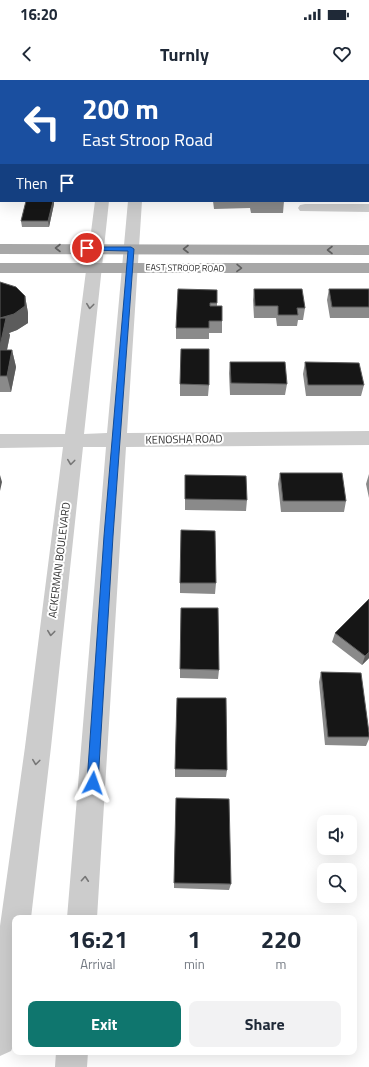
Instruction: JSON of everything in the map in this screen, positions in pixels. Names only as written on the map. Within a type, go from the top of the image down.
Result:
[{"type":"main road","name":"EAST STROOP ROAD","points":[[0,249],[96,258],[130,267],[369,268]]},
{"type":"main road","name":"EAST STROOP ROAD","points":[[0,268],[96,258],[131,249],[369,250]]},
{"type":"street","name":"ACKERMAN BOULEVARD","points":[[16,915],[38,747],[102,202]]},
{"type":"street","points":[[82,915],[116,440],[135,202]]},
{"type":"street","points":[[305,208],[369,208]]},
{"type":"street","name":"KENOSHA ROAD","points":[[0,441],[369,438]]},
{"type":"street","points":[[0,1040],[12,947]]},
{"type":"street","points":[[71,1067],[72,1055]]},
{"type":"building","points":[[26,202],[53,202],[48,221],[21,221]]},
{"type":"building","points":[[0,282],[16,287],[25,296],[25,306],[14,314],[0,318]]},
{"type":"building","points":[[178,289],[217,290],[217,303],[210,303],[210,306],[222,306],[222,321],[209,321],[209,328],[176,328]]},
{"type":"building","points":[[254,289],[302,289],[305,308],[297,308],[298,315],[278,315],[278,306],[255,306]]},
{"type":"building","points":[[329,289],[369,289],[369,307],[332,307]]},
{"type":"building","points":[[0,318],[6,318],[0,346]]},
{"type":"building","points":[[181,349],[209,349],[209,385],[180,384]]},
{"type":"building","points":[[0,350],[12,350],[7,376],[0,376]]},
{"type":"building","points":[[230,362],[285,362],[287,384],[231,383]]},
{"type":"building","points":[[305,362],[359,363],[364,385],[308,385]]},
{"type":"building","points":[[280,473],[342,473],[346,501],[283,501]]},
{"type":"building","points":[[185,475],[246,476],[247,500],[185,499]]},
{"type":"building","points":[[181,530],[215,531],[216,583],[180,583]]},
{"type":"building","points":[[369,599],[369,652],[365,656],[335,633]]},
{"type":"building","points":[[181,608],[218,608],[219,670],[180,669]]},
{"type":"building","points":[[321,672],[361,673],[369,737],[328,737]]},
{"type":"building","points":[[177,698],[226,698],[227,770],[175,769]]},
{"type":"building","points":[[176,798],[229,799],[231,884],[174,883]]},
{"type":"route","points":[[87,248],[131,249],[109,536],[93,783]]}]
